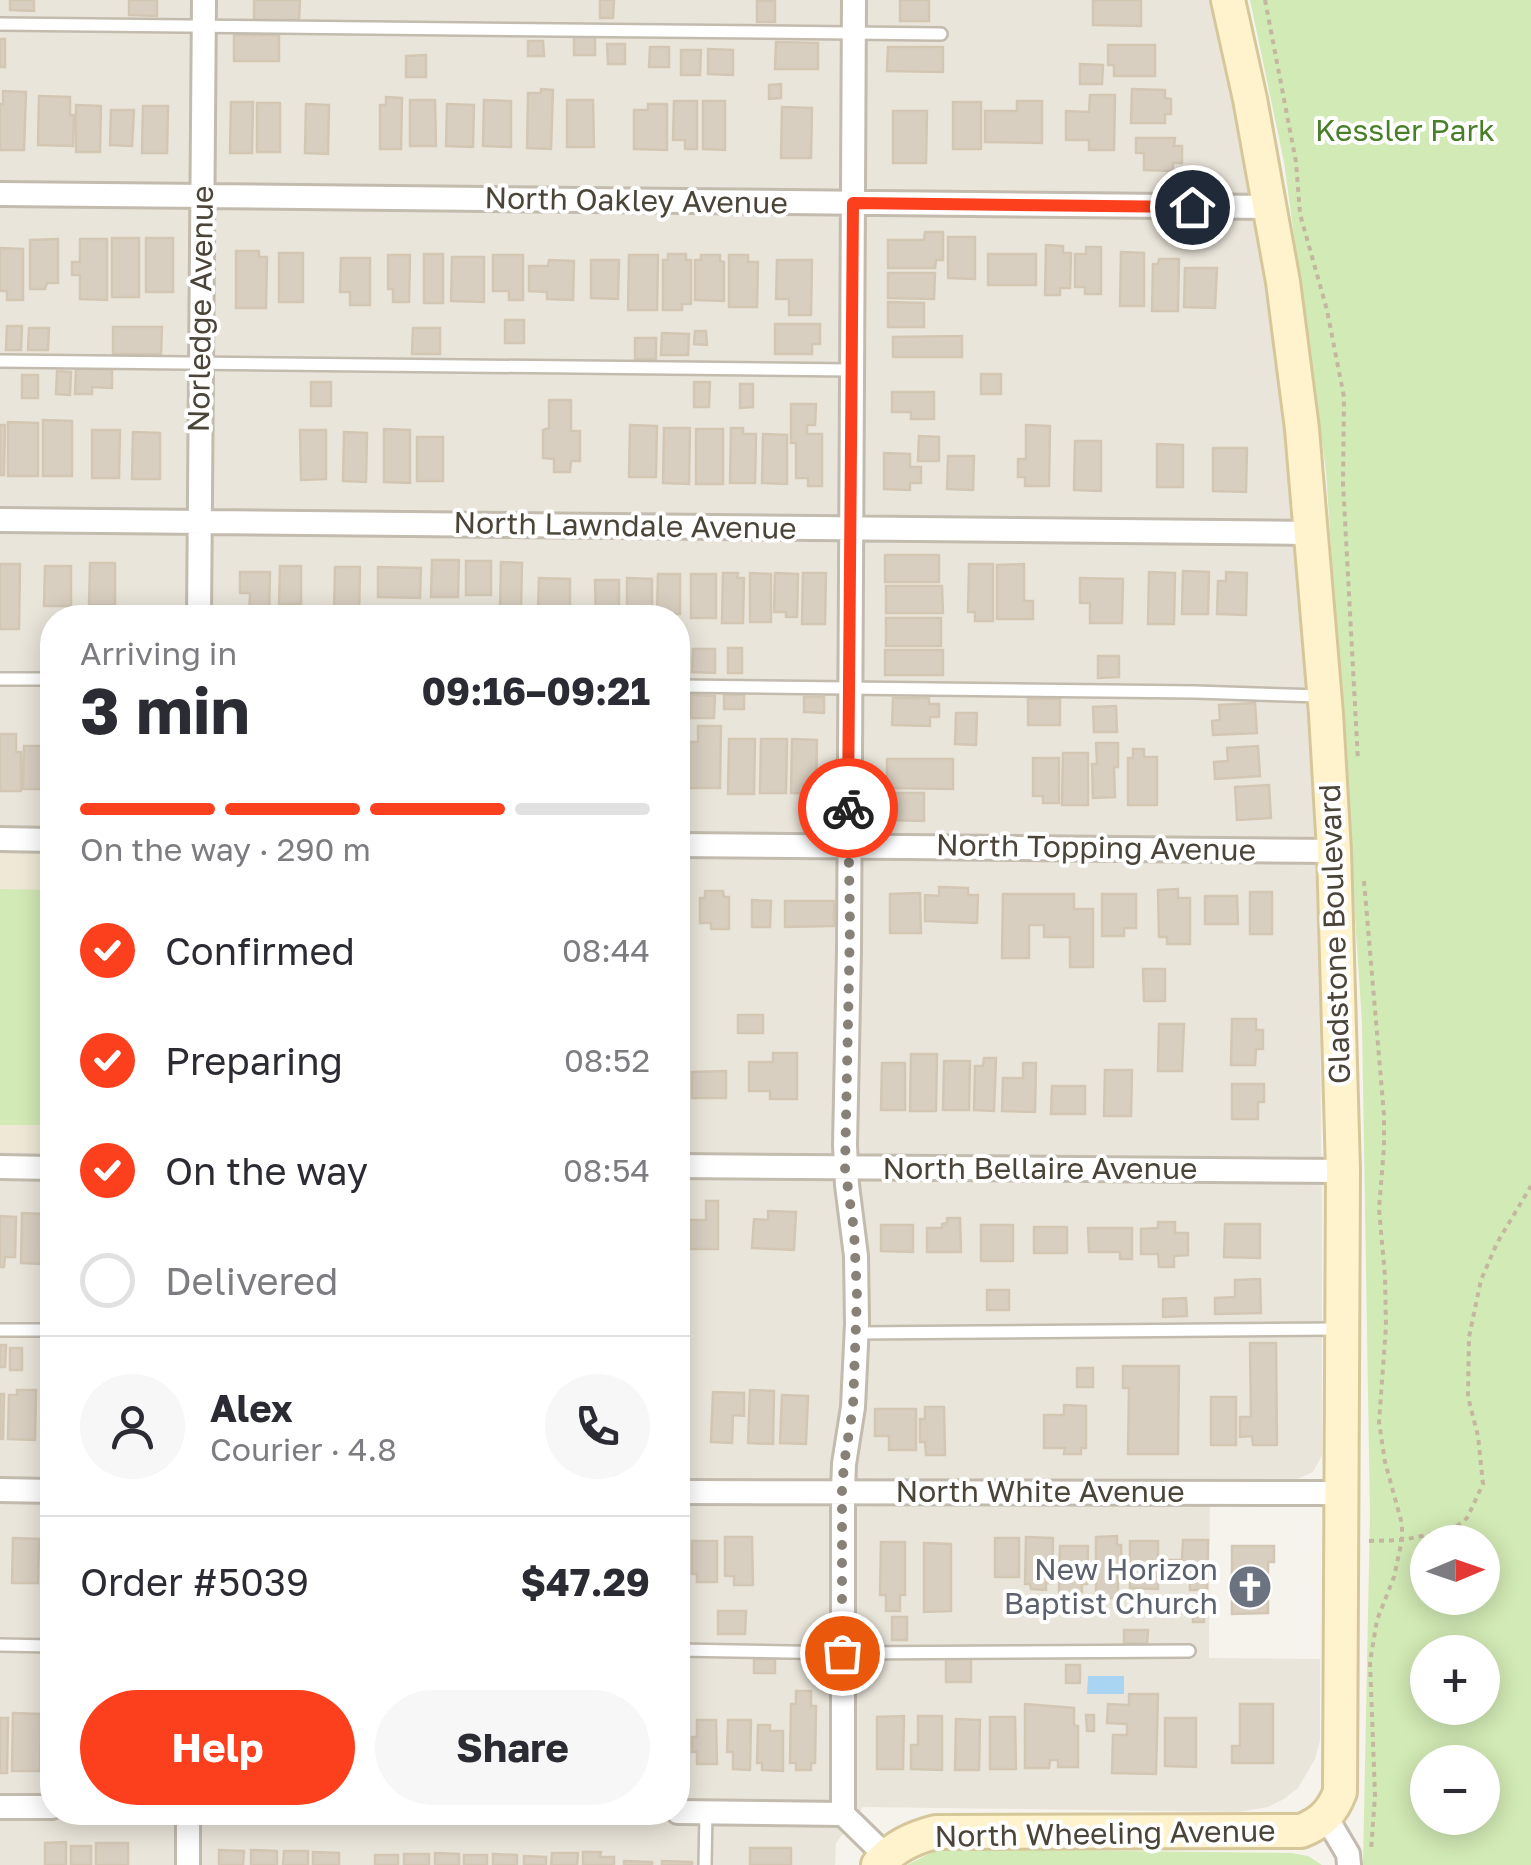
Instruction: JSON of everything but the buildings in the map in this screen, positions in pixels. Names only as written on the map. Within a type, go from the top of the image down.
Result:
[{"type":"street","name":"Norledge Avenue","points":[[199,605],[204,0]]},
{"type":"street","points":[[854,0],[850,938],[845,1168],[856,1256],[856,1333],[853,1407],[842,1491],[843,1814],[882,1860]]},
{"type":"street","name":"Gladstone Boulevard","points":[[1228,0],[1271,208],[1292,353],[1311,533],[1334,851],[1342,1171],[1341,1778],[1340,1792],[1326,1817]]},
{"type":"street","name":"North Oakley Avenue","points":[[0,194],[1271,208]]},
{"type":"street","name":"North Lawndale Avenue","points":[[0,520],[1311,533]]},
{"type":"street","points":[[0,839],[40,840]]},
{"type":"street","name":"North Topping Avenue","points":[[690,845],[1334,851]]},
{"type":"street","name":"North Bellaire Avenue","points":[[690,1166],[1342,1171]]},
{"type":"street","points":[[0,1167],[40,1168]]},
{"type":"street","points":[[0,1490],[40,1490]]},
{"type":"street","name":"North White Avenue","points":[[690,1492],[1343,1493]]},
{"type":"street","points":[[0,1806],[40,1807]]},
{"type":"street","points":[[690,1812],[843,1814]]},
{"type":"street","points":[[1326,1817],[1348,1854],[1360,1860]]},
{"type":"street","name":"North Wheeling Avenue","points":[[882,1860],[918,1836],[936,1832],[1286,1832],[1301,1831],[1326,1817]]},
{"type":"street","points":[[188,1825],[188,1865]]},
{"type":"lane","points":[[0,24],[941,34]]},
{"type":"lane","points":[[0,361],[852,370]]},
{"type":"lane","points":[[0,678],[40,679]]},
{"type":"lane","points":[[690,686],[1324,696]]},
{"type":"lane","points":[[856,1333],[1343,1329]]},
{"type":"lane","points":[[0,1330],[40,1330]]},
{"type":"lane","points":[[0,1646],[40,1646]]},
{"type":"lane","points":[[690,1650],[1188,1651]]},
{"type":"lane","points":[[705,1865],[706,1812]]},
{"type":"path","points":[[1369,1541],[1402,1540],[1452,1530],[1467,1518],[1483,1484],[1478,1436],[1468,1397],[1468,1337],[1480,1280],[1531,1186]]},
{"type":"path","points":[[1360,1860],[1375,1784],[1370,1662],[1402,1540]]},
{"type":"shaded area","points":[[0,0],[1216,0],[1239,107],[1288,408],[1317,756],[1322,1455],[1313,1472],[1297,1479],[1210,1479],[1209,1658],[1320,1659],[1320,1740],[1315,1759],[1298,1788],[1268,1807],[1239,1812],[863,1807],[836,1843],[835,1865],[0,1865]]},
{"type":"shaded area","points":[[0,852],[40,853],[40,1153],[0,1152]]},
{"type":"green space","name":"Kessler Park","points":[[1250,0],[1531,0],[1531,1865],[1363,1865],[1370,1515],[1362,1023],[1326,471],[1284,162]]},
{"type":"green space","points":[[0,889],[40,890],[40,1125],[0,1125]]},
{"type":"green space","points":[[953,1849],[1291,1853],[1308,1856],[1322,1865],[907,1865],[933,1852]]},
{"type":"water","points":[[1088,1676],[1124,1676],[1124,1694],[1087,1694]]},
{"type":"way so far","points":[[842,1653],[842,1491],[853,1407],[857,1296],[854,1230],[845,1168],[848,808]]},
{"type":"place","name":"New Horizon Baptist Church","points":[[1250,1587]]},
{"type":"route","points":[[848,808],[853,203],[1192,207]]}]
